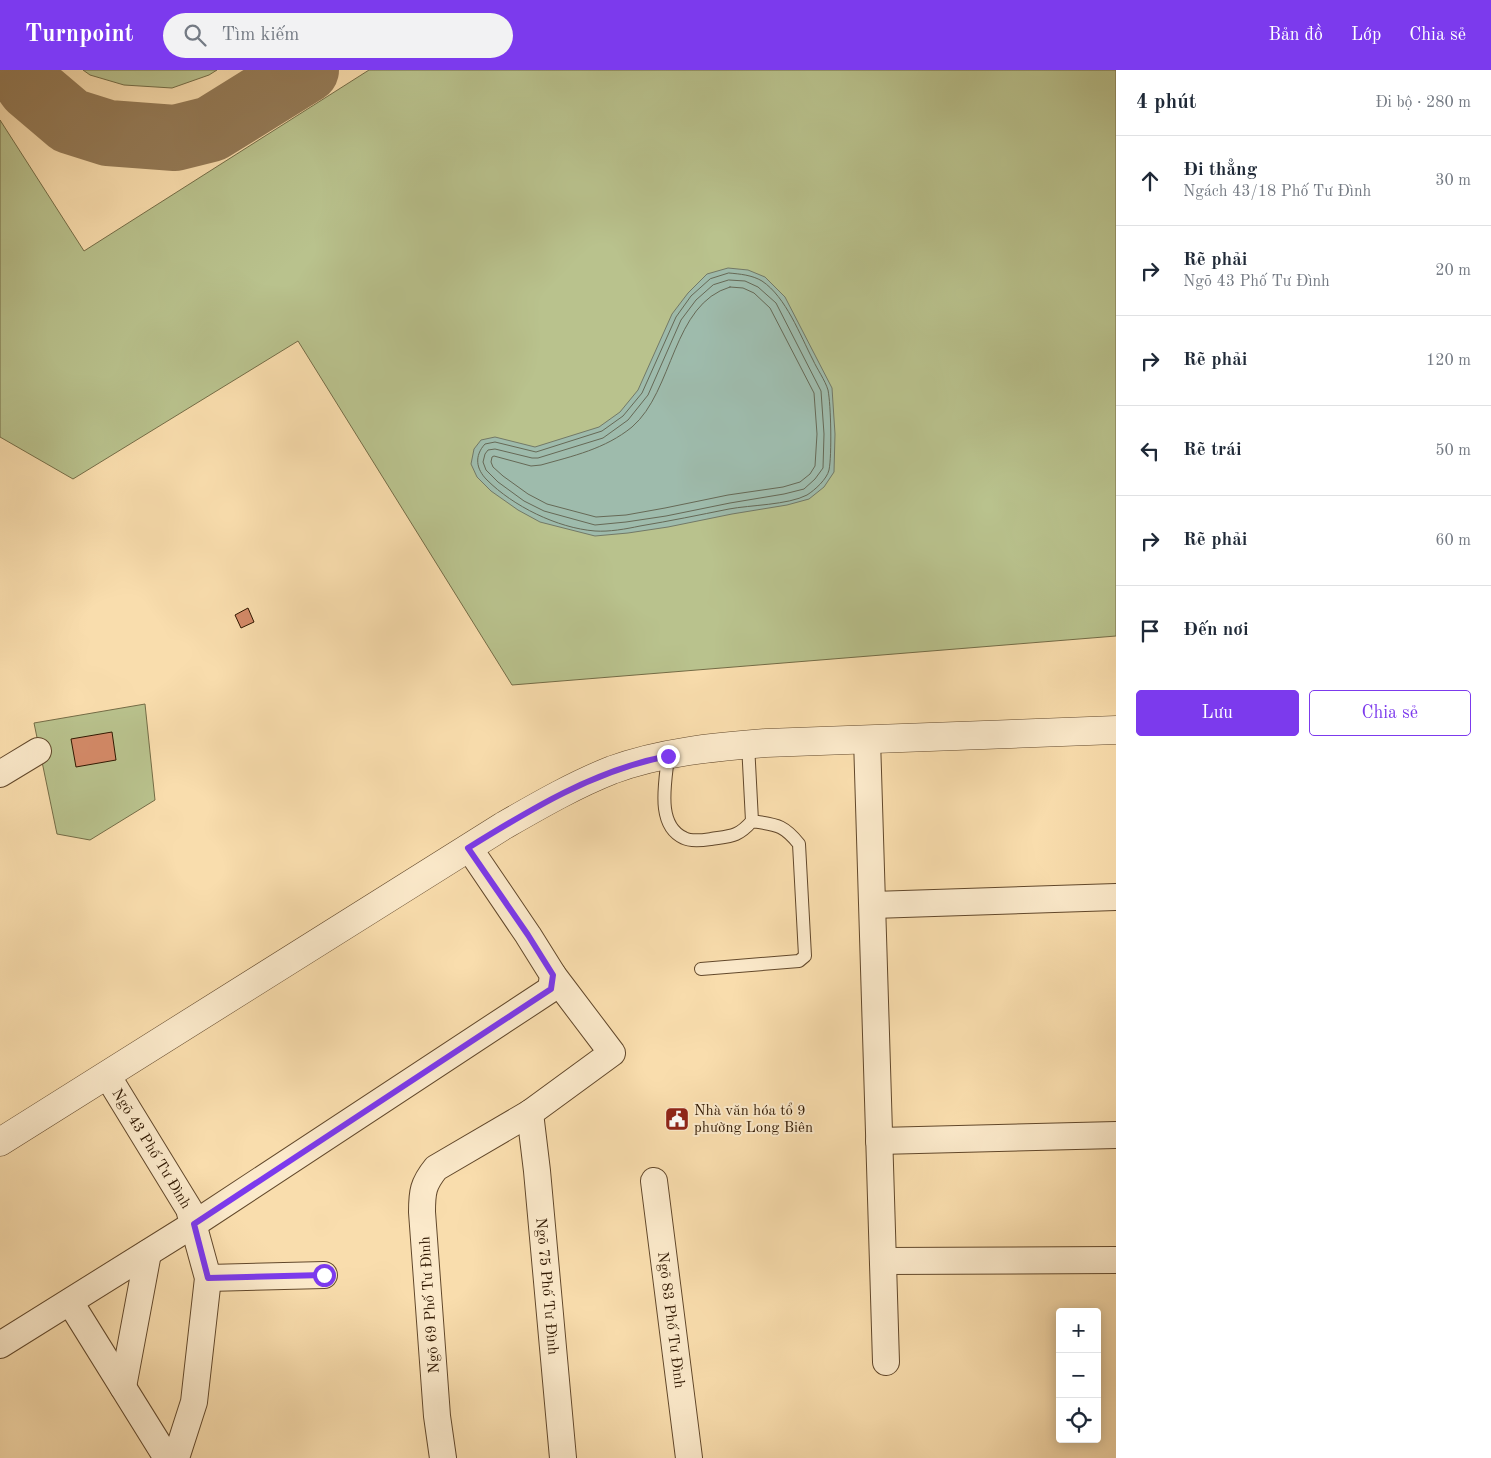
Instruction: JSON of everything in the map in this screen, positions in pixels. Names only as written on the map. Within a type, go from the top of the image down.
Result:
[{"type":"street","points":[[0,1142],[468,848],[544,802],[613,770],[646,760],[720,746],[1116,730]]},
{"type":"street","points":[[867,739],[886,1362]]},
{"type":"street","points":[[0,774],[38,751]]},
{"type":"street","points":[[0,1345],[194,1224],[551,989],[553,975],[468,848]]},
{"type":"street","points":[[873,905],[1116,897]]},
{"type":"street","name":"Ngõ 69 Phố Tư Đình","points":[[443,1458],[437,1416],[422,1192],[427,1179],[436,1168],[530,1113],[612,1053],[553,975]]},
{"type":"street","name":"Ngõ 43 Phố Tư Đình","points":[[107,1075],[189,1209],[208,1278],[194,1402],[176,1458]]},
{"type":"street","name":"Ngõ 75 Phố Tư Đình","points":[[530,1113],[564,1458]]},
{"type":"street","points":[[879,1141],[1116,1135]]},
{"type":"street","name":"Ngõ 83 Phố Tư Đình","points":[[654,1181],[689,1458]]},
{"type":"street","points":[[123,1387],[148,1253]]},
{"type":"street","points":[[883,1261],[1116,1260]]},
{"type":"street","points":[[208,1278],[324,1275]]},
{"type":"street","points":[[70,1302],[167,1458]]},
{"type":"lane","points":[[668,756],[664,796],[666,814],[673,830],[685,839],[703,840],[736,836],[752,821],[748,744]]},
{"type":"lane","points":[[701,969],[798,962],[805,956],[800,844],[790,832],[779,826],[752,821]]},
{"type":"green space","points":[[83,70],[217,70],[209,75],[172,88],[124,85],[90,75]]},
{"type":"green space","points":[[369,70],[1116,70],[1116,636],[512,685],[298,341],[73,479],[0,437],[0,120],[84,251]]},
{"type":"green space","points":[[145,704],[155,800],[90,840],[57,834],[34,723]]},
{"type":"water","points":[[728,268],[748,270],[765,277],[785,297],[832,388],[835,434],[834,472],[824,487],[809,499],[787,505],[668,527],[595,536],[540,522],[518,510],[491,491],[477,477],[471,464],[474,449],[481,440],[495,437],[535,447],[599,427],[620,412],[638,390],[672,314],[688,293],[707,274]]},
{"type":"building","points":[[248,608],[254,622],[241,628],[235,615]]},
{"type":"building","points":[[112,732],[116,760],[76,767],[71,739]]},
{"type":"taxiway","points":[[18,70],[30,87],[70,121],[108,133],[175,138],[211,129],[306,70]]},
{"type":"place","name":"Nhà văn hóa tổ 9 phường Long Biên","points":[[677,1119]]},
{"type":"route","points":[[324,1275],[208,1278],[194,1224],[425,1074],[551,989],[553,975],[468,848],[544,802],[584,782],[613,770],[646,760],[668,756]]}]
